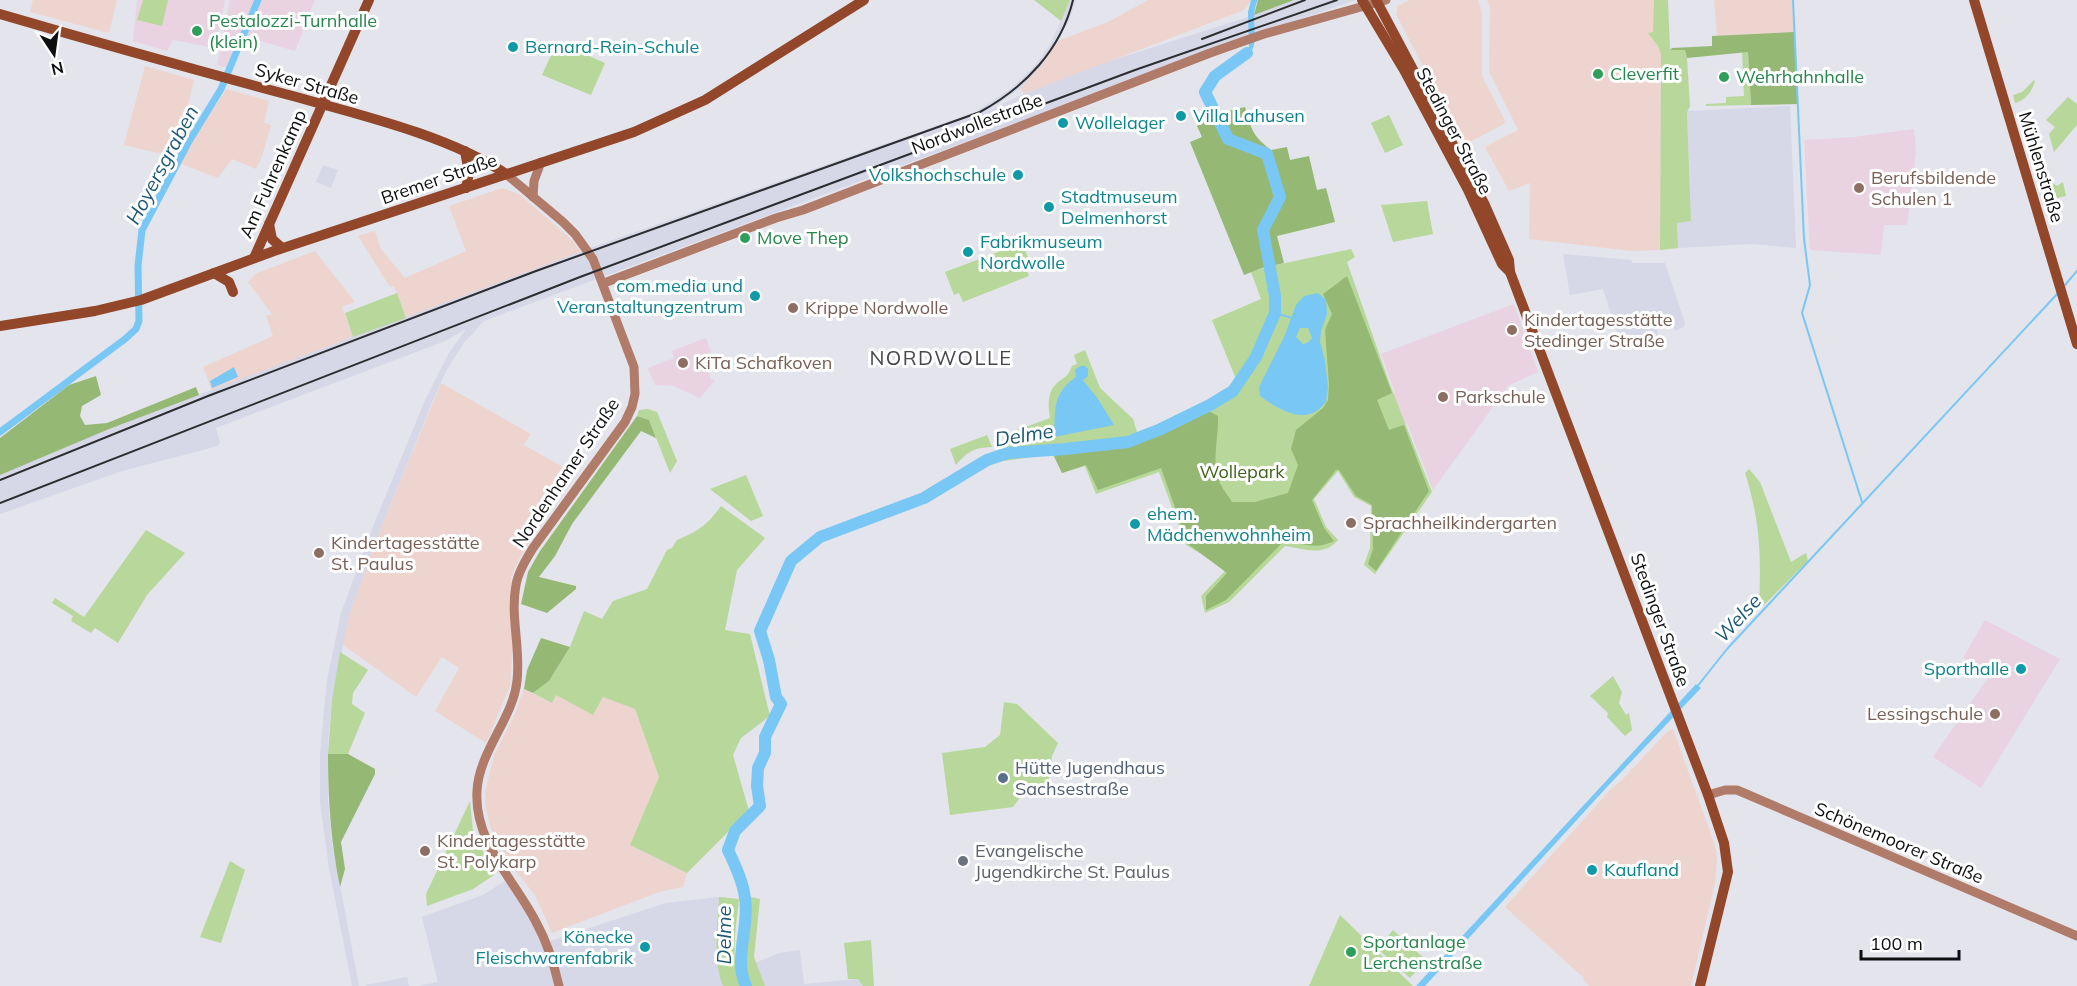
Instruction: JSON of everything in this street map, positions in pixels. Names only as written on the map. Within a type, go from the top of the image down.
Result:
[{"type":"main road","name":"Am Fuhrenkamp","points":[[254,258],[369,0]]},
{"type":"main road","name":"Bremer Straße","points":[[0,326],[95,311],[138,301],[282,248],[634,132],[705,100],[864,0]]},
{"type":"main road","name":"Mühlenstraße","points":[[1974,0],[2077,344]]},
{"type":"main road","name":"Stedinger Straße","points":[[1380,1],[1459,155],[1498,244]]},
{"type":"main road","name":"Stedinger Straße","points":[[1364,3],[1509,260],[1510,272],[1708,795],[1724,843],[1728,872],[1700,986]]},
{"type":"main road","name":"Syker Straße","points":[[0,14],[408,130],[485,160],[506,174]]},
{"type":"main road","points":[[465,152],[469,173],[466,188]]},
{"type":"main road","points":[[269,222],[272,239],[282,248]]},
{"type":"main road","points":[[214,273],[229,282],[233,292]]},
{"type":"street","name":"Nordwollestraße","points":[[604,283],[803,210],[1117,87],[1264,34],[1364,3],[1380,1]]},
{"type":"street","points":[[533,196],[534,181],[541,162]]},
{"type":"street","name":"Nordenhamer Straße","points":[[506,174],[575,234],[593,259],[634,367],[636,387],[634,402],[625,422],[533,548],[523,566],[516,584],[518,646],[516,688],[483,766],[477,789],[480,826],[488,845],[536,921],[550,953],[559,986]]},
{"type":"street","name":"Schönemoorer Straße","points":[[1708,795],[1725,790],[1737,790],[2077,936]]},
{"type":"shaded area","points":[[33,0],[117,0],[109,33],[30,12]]},
{"type":"shaded area","points":[[137,0],[225,0],[215,48],[173,40],[167,51],[133,41]]},
{"type":"shaded area","points":[[230,0],[315,0],[295,51],[239,35],[226,67],[217,65]]},
{"type":"shaded area","points":[[1070,0],[1076,0],[1068,23],[1041,66],[1021,88],[984,113],[1024,94],[1101,64],[1294,0],[1356,0],[1234,42],[484,321],[463,344],[446,371],[433,400],[375,543],[349,616],[332,700],[328,741],[328,800],[332,843],[359,986],[352,986],[329,868],[320,802],[320,754],[327,680],[341,613],[374,524],[426,398],[449,353],[466,329],[445,341],[216,428],[220,442],[218,446],[122,471],[0,514],[0,469],[593,247],[975,112],[1012,88],[1037,63],[1051,43]]},
{"type":"shaded area","points":[[1148,0],[1251,0],[1244,10],[1024,94],[1021,88],[1041,66],[1058,41],[1110,21]]},
{"type":"shaded area","points":[[1410,0],[1478,0],[1482,13],[1482,76],[1505,121],[1504,124],[1464,145],[1396,14],[1398,6]]},
{"type":"shaded area","points":[[1487,0],[1654,0],[1653,33],[1649,33],[1661,54],[1660,250],[1632,251],[1529,239],[1530,183],[1509,191],[1485,147],[1518,130],[1489,71],[1490,7]]},
{"type":"shaded area","points":[[1714,0],[1793,0],[1794,32],[1717,36]]},
{"type":"shaded area","points":[[145,66],[194,80],[185,117],[199,121],[175,157],[124,145]]},
{"type":"shaded area","points":[[226,89],[269,101],[264,123],[271,125],[256,169],[232,159],[218,178],[179,163]]},
{"type":"shaded area","points":[[1790,106],[1796,248],[1751,244],[1678,248],[1677,222],[1691,221],[1687,111]]},
{"type":"shaded area","name":"Berufsbildende Schulen 1","points":[[1914,129],[1916,152],[1907,225],[1884,225],[1881,255],[1810,250],[1804,140],[1854,137]]},
{"type":"shaded area","points":[[323,165],[338,170],[331,188],[316,182]]},
{"type":"shaded area","points":[[502,188],[519,194],[571,239],[581,252],[406,318],[394,286],[390,287],[358,236],[375,231],[381,249],[405,278],[466,251],[449,206]]},
{"type":"shaded area","points":[[315,251],[355,302],[342,307],[353,337],[212,391],[203,367],[273,336],[266,316],[272,314],[248,282],[257,273]]},
{"type":"shaded area","points":[[1563,254],[1631,260],[1632,263],[1665,263],[1685,323],[1684,327],[1675,331],[1670,317],[1655,322],[1659,338],[1623,351],[1603,289],[1570,295]]},
{"type":"shaded area","name":"Parkschule","points":[[1514,304],[1538,372],[1508,386],[1433,490],[1407,423],[1390,430],[1378,401],[1395,393],[1381,354]]},
{"type":"shaded area","name":"KiTa Schafkoven","points":[[706,338],[711,352],[702,355],[711,379],[715,380],[700,398],[673,386],[655,385],[648,368],[674,358],[672,351]]},
{"type":"shaded area","points":[[441,383],[531,434],[524,445],[570,471],[552,508],[520,557],[511,577],[513,643],[510,686],[486,743],[435,711],[459,668],[442,657],[416,697],[342,644],[349,616],[375,543]]},
{"type":"shaded area","name":"Lessingschule","points":[[1985,620],[2060,659],[1981,788],[1933,757],[1992,672],[1963,658]]},
{"type":"shaded area","points":[[524,689],[552,703],[556,694],[593,715],[603,696],[635,709],[659,777],[630,845],[687,873],[683,887],[659,892],[552,933],[535,895],[500,846],[491,829],[486,810],[485,792],[494,755],[514,716]]},
{"type":"shaded area","points":[[1673,729],[1717,857],[1715,883],[1691,986],[1589,986],[1583,980],[1584,978],[1505,907],[1611,789],[1667,732]]},
{"type":"shaded area","points":[[510,878],[547,942],[666,903],[719,897],[716,960],[723,986],[418,986],[438,982],[422,917],[483,895]]},
{"type":"shaded area","points":[[800,950],[804,984],[858,979],[863,986],[765,986],[755,963],[779,953]]},
{"type":"shaded area","points":[[407,977],[409,986],[366,986],[366,985]]},
{"type":"green space","points":[[143,0],[168,0],[162,26],[137,20]]},
{"type":"green space","points":[[1034,0],[1070,0],[1061,21]]},
{"type":"green space","points":[[1258,0],[1294,0],[1254,15]]},
{"type":"green space","points":[[1654,0],[1668,0],[1670,50],[1685,50],[1690,106],[1687,112],[1691,221],[1677,223],[1678,248],[1660,250],[1661,54],[1648,33],[1653,32]]},
{"type":"green space","points":[[1794,32],[1798,104],[1751,105],[1748,52],[1687,58],[1685,50],[1670,50],[1672,48],[1712,46],[1712,36]]},
{"type":"green space","points":[[557,42],[605,63],[591,95],[542,75]]},
{"type":"green space","points":[[1742,52],[1748,52],[1751,105],[1706,106],[1706,104],[1726,103],[1726,97],[1744,96]]},
{"type":"green space","points":[[2034,80],[2034,85],[2028,95],[2015,103],[2013,95],[2022,92]]},
{"type":"green space","points":[[2068,97],[2077,104],[2077,125],[2054,152],[2049,134],[2055,127],[2046,120]]},
{"type":"green space","points":[[1245,107],[1253,131],[1259,140],[1271,150],[1287,147],[1290,160],[1309,156],[1317,190],[1326,188],[1335,222],[1277,236],[1284,263],[1244,275],[1190,142],[1202,137],[1197,126],[1223,112]]},
{"type":"green space","points":[[1389,115],[1403,145],[1385,153],[1371,123]]},
{"type":"green space","points":[[2050,181],[2057,186],[2063,182],[2066,196],[2044,201],[2039,182]]},
{"type":"green space","points":[[1427,201],[1433,234],[1393,242],[1381,205]]},
{"type":"green space","points":[[1022,243],[1030,262],[1025,265],[1029,276],[963,302],[959,293],[954,295],[945,272]]},
{"type":"green space","name":"Wollepark","points":[[1351,249],[1355,257],[1347,262],[1389,382],[1432,492],[1375,574],[1364,565],[1370,548],[1371,506],[1354,497],[1338,471],[1314,499],[1326,527],[1338,540],[1326,549],[1320,550],[1285,546],[1229,602],[1205,613],[1201,596],[1225,571],[1186,545],[1159,472],[1096,494],[1085,466],[1062,473],[1053,454],[1004,461],[1004,435],[1050,418],[1049,405],[1053,388],[1067,375],[1072,366],[1077,364],[1074,355],[1085,350],[1100,388],[1133,419],[1137,432],[1205,405],[1228,389],[1236,379],[1212,320],[1261,299],[1251,272]]},
{"type":"green space","points":[[1347,276],[1392,393],[1377,400],[1389,430],[1404,425],[1429,491],[1376,571],[1368,564],[1373,549],[1372,505],[1356,496],[1339,470],[1336,470],[1312,500],[1324,528],[1334,541],[1314,546],[1283,542],[1226,600],[1206,610],[1206,596],[1227,573],[1188,544],[1161,468],[1098,490],[1086,465],[1062,473],[1053,454],[1115,446],[1170,428],[1209,411],[1218,416],[1216,471],[1222,487],[1232,502],[1255,502],[1288,493],[1298,465],[1291,449],[1296,430],[1323,408],[1328,400],[1325,330],[1332,314],[1323,294]]},
{"type":"green space","points":[[397,293],[406,318],[353,337],[345,313]]},
{"type":"green space","points":[[96,376],[101,395],[82,406],[80,416],[85,425],[107,423],[196,387],[199,395],[109,429],[0,475],[0,438],[69,385]]},
{"type":"green space","points":[[648,409],[657,412],[677,461],[670,473],[649,420],[637,416],[639,410]]},
{"type":"green space","points":[[637,416],[649,420],[656,438],[641,431],[572,524],[555,556],[539,577],[576,586],[576,589],[547,613],[521,604],[528,572],[540,551]]},
{"type":"green space","points":[[987,435],[992,447],[971,451],[956,465],[950,449]]},
{"type":"green space","points":[[1749,469],[1760,482],[1791,562],[1806,553],[1808,561],[1759,610],[1759,541],[1745,473]]},
{"type":"green space","points":[[746,475],[763,516],[751,521],[710,489]]},
{"type":"green space","points":[[721,506],[765,538],[737,570],[725,630],[750,634],[770,716],[741,738],[733,755],[749,811],[687,873],[630,845],[659,777],[635,709],[603,697],[593,715],[556,695],[552,703],[533,693],[549,681],[570,647],[584,611],[602,619],[613,601],[647,589],[667,550],[672,548],[677,540],[702,527]]},
{"type":"green space","points":[[146,530],[185,553],[147,595],[118,643],[95,628],[91,633],[71,621],[73,616],[52,603],[55,598],[84,617]]},
{"type":"green space","points":[[541,638],[570,647],[549,681],[533,693],[524,689],[527,670]]},
{"type":"green space","points":[[340,652],[368,670],[353,693],[352,704],[365,713],[348,754],[328,754],[332,700]]},
{"type":"green space","points":[[1613,676],[1622,692],[1619,703],[1626,715],[1629,713],[1632,730],[1625,736],[1607,717],[1608,713],[1590,696]]},
{"type":"green space","points":[[1004,702],[1017,704],[1058,743],[1052,756],[1048,786],[1026,790],[1013,807],[950,815],[942,753],[985,747],[1000,735]]},
{"type":"green space","points":[[328,754],[348,754],[375,769],[375,774],[341,842],[345,869],[340,887],[331,821]]},
{"type":"green space","points":[[470,801],[473,830],[494,875],[473,889],[427,906],[426,894]]},
{"type":"green space","points":[[230,861],[245,870],[221,943],[200,937]]},
{"type":"green space","points":[[719,897],[739,899],[735,954],[741,986],[723,986],[720,975],[716,942]]},
{"type":"green space","points":[[751,897],[760,899],[754,957],[765,986],[751,986],[747,977],[745,955]]},
{"type":"green space","name":"Sportanlage Lerchenstraße","points":[[1340,915],[1413,986],[1309,986]]},
{"type":"green space","points":[[1393,930],[1426,960],[1410,978],[1378,949]]},
{"type":"green space","points":[[871,940],[874,986],[863,986],[858,979],[848,979],[844,943]]},
{"type":"water","points":[[1251,0],[1258,0],[1254,13],[1254,47],[1248,55],[1235,63],[1233,60],[1249,49],[1248,12]]},
{"type":"water","points":[[1318,293],[1326,300],[1327,314],[1320,342],[1328,387],[1326,402],[1315,412],[1301,415],[1286,412],[1260,396],[1259,387],[1285,335],[1296,305],[1304,296]],"holes":[[[1300,328],[1308,328],[1312,338],[1303,344],[1296,337]]]},
{"type":"water","points":[[1080,366],[1088,369],[1088,376],[1083,380],[1114,425],[1054,437],[1056,403],[1062,390],[1076,377],[1075,370]]},
{"type":"water","points":[[234,367],[238,377],[212,388],[210,381]]},
{"type":"water","points":[[1696,684],[1701,688],[1425,986],[1416,986]]},
{"type":"waterway","name":"Hoyersgraben","points":[[0,432],[136,329],[139,321],[138,266],[142,230],[188,143],[221,89],[258,0]]},
{"type":"waterway","points":[[1793,0],[1804,239],[1810,285],[1802,313],[1862,502]]},
{"type":"waterway","name":"Delme","points":[[746,986],[741,965],[745,898],[741,880],[728,850],[735,831],[760,806],[757,786],[758,768],[765,753],[765,737],[781,704],[776,697],[769,660],[760,631],[791,561],[820,537],[924,498],[987,460],[1008,453],[1128,442],[1161,429],[1233,391],[1256,357],[1275,313],[1275,296],[1263,230],[1280,197],[1267,154],[1228,139],[1205,92],[1215,76],[1247,53]]},
{"type":"waterway","name":"Welse","points":[[2065,285],[2077,271]]},
{"type":"waterway","name":"Welse","points":[[1696,688],[1727,649],[2059,292]]},
{"type":"waterway","points":[[1275,313],[1292,318]]},
{"type":"railway","points":[[0,480],[208,396],[536,271],[980,112],[1011,91],[1038,66],[1060,35],[1073,0]]},
{"type":"railway","points":[[1202,39],[1305,0]]},
{"type":"railway","points":[[0,503],[580,277],[1135,70],[1337,0]]},
{"type":"place","name":"Pestalozzi-Turnhalle (klein)","points":[[197,31]]},
{"type":"place","name":"Bernard-Rein-Schule","points":[[513,47]]},
{"type":"place","name":"Cleverfit","points":[[1598,74]]},
{"type":"place","name":"Wehrhahnhalle","points":[[1724,77]]},
{"type":"place","name":"Villa Lahusen","points":[[1181,116]]},
{"type":"place","name":"Wollelager","points":[[1063,123]]},
{"type":"place","name":"Volkshochschule","points":[[1018,175]]},
{"type":"place","name":"Berufsbildende Schulen 1","points":[[1859,188]]},
{"type":"place","name":"Stadtmuseum Delmenhorst","points":[[1049,207]]},
{"type":"place","name":"Move Thep","points":[[745,238]]},
{"type":"place","name":"Fabrikmuseum Nordwolle","points":[[968,252]]},
{"type":"place","name":"com.media und Veranstaltungzentrum","points":[[755,296]]},
{"type":"place","name":"Krippe Nordwolle","points":[[793,308]]},
{"type":"place","name":"Kindertagesstätte Stedinger Straße","points":[[1512,330]]},
{"type":"place","name":"KiTa Schafkoven","points":[[683,363]]},
{"type":"place","name":"Parkschule","points":[[1443,397]]},
{"type":"place","name":"Sprachheilkindergarten","points":[[1351,523]]},
{"type":"place","name":"ehem. Mädchenwohnheim","points":[[1135,524]]},
{"type":"place","name":"Kindertagesstätte St. Paulus","points":[[319,553]]},
{"type":"place","name":"Sporthalle","points":[[2021,669]]},
{"type":"place","name":"Lessingschule","points":[[1995,714]]},
{"type":"place","name":"Hütte Jugendhaus Sachsestraße","points":[[1003,778]]},
{"type":"place","name":"Kindertagesstätte St. Polykarp","points":[[425,851]]},
{"type":"place","name":"Evangelische Jugendkirche St. Paulus","points":[[963,861]]},
{"type":"place","name":"Kaufland","points":[[1592,870]]},
{"type":"place","name":"Könecke Fleischwarenfabrik","points":[[645,947]]},
{"type":"place","name":"Sportanlage Lerchenstraße","points":[[1351,952]]},
{"type":"district","name":"NORDWOLLE","points":[[941,358]]}]
